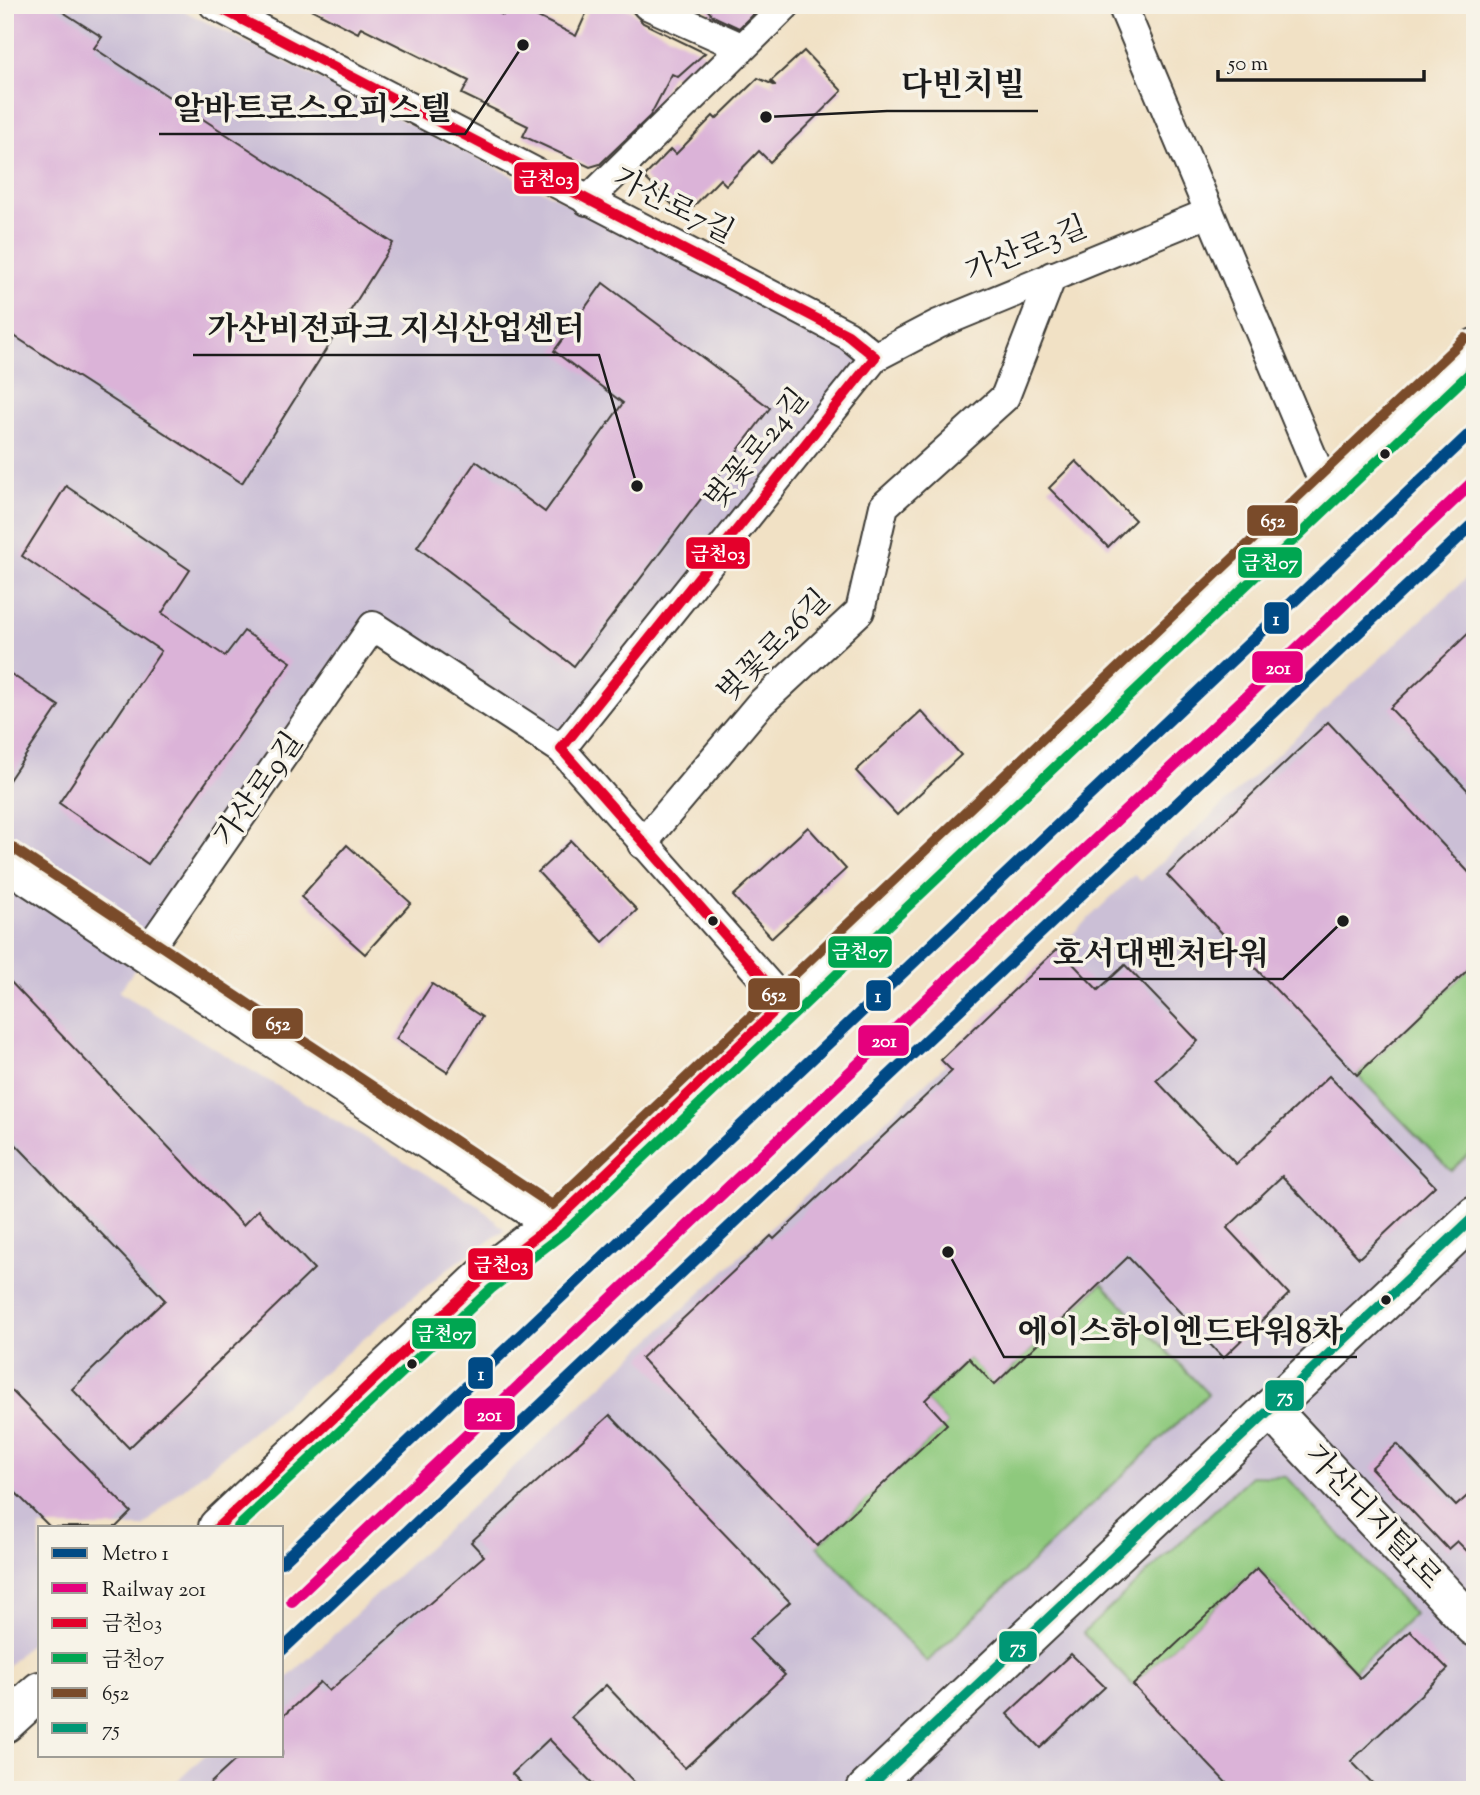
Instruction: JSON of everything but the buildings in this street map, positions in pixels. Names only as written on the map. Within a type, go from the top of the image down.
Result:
[{"type":"street","name":"가산로7길","points":[[214,5],[848,335],[875,357]]},
{"type":"street","points":[[647,5],[741,47]]},
{"type":"street","points":[[587,201],[786,5]]},
{"type":"street","points":[[1122,5],[1326,489]]},
{"type":"street","name":"가산로3길","points":[[875,357],[938,324],[1208,213]]},
{"type":"street","name":"벚꽃로26길","points":[[642,844],[759,705],[860,611],[884,506],[1005,397],[1052,276]]},
{"type":"street","points":[[219,1526],[482,1278],[554,1223],[1475,348]]},
{"type":"street","name":"벚꽃로24길","points":[[561,749],[875,357]]},
{"type":"street","name":"가산로9길","points":[[146,953],[373,626],[561,749]]},
{"type":"street","points":[[561,749],[784,1002]]},
{"type":"street","points":[[5,860],[554,1223]]},
{"type":"street","points":[[866,1790],[1475,1216]]},
{"type":"street","name":"가산디지털1로","points":[[1269,1409],[1475,1627]]},
{"type":"street","points":[[5,1723],[38,1693]]},
{"type":"shaded area","points":[[5,5],[172,5],[875,357],[561,749],[373,627],[119,992],[478,1205],[505,1230],[447,1269],[167,1503],[144,1526],[38,1526],[38,1635],[5,1669]]},
{"type":"shaded area","points":[[1475,570],[1475,1790],[168,1790],[204,1756],[284,1756],[284,1681],[945,1065],[941,1060],[1134,875],[1141,881]]},
{"type":"green space","points":[[1475,963],[1475,1148],[1451,1171],[1357,1075]]},
{"type":"green space","points":[[1102,1283],[1208,1394],[927,1662],[817,1546],[947,1424],[925,1400],[969,1358],[995,1384]]},
{"type":"green space","points":[[1251,1476],[1286,1477],[1414,1614],[1354,1671],[1257,1568],[1133,1685],[1083,1633]]},
{"type":"metro line","name":"1","points":[[284,1560],[1475,429]]},
{"type":"metro line","name":"1","points":[[284,1648],[1475,522]]},
{"type":"rail line","name":"201","points":[[292,1601],[1475,480]]},
{"type":"transit line","name":"금천03","points":[[214,5],[848,335],[875,357]]},
{"type":"transit line","name":"652","points":[[13,848],[552,1205],[1465,338]]},
{"type":"transit line","name":"금천03","points":[[561,749],[875,357]]},
{"type":"transit line","name":"금천07","points":[[239,1526],[491,1289],[564,1233],[1475,368]]},
{"type":"transit line","name":"금천03","points":[[561,749],[784,1002]]},
{"type":"transit line","name":"금천03","points":[[219,1526],[482,1278],[554,1223],[784,1002]]},
{"type":"transit line","name":"75","points":[[866,1790],[1475,1216]]},
{"type":"place","name":"알바트로스오피스텔","points":[[523,45]]},
{"type":"place","name":"다빈치빌","points":[[766,117]]},
{"type":"place","name":"가산비전파크 지식산업센터","points":[[637,486]]},
{"type":"place","name":"호서대벤처타워","points":[[1343,921]]},
{"type":"place","name":"에이스하이엔드타워8차","points":[[948,1252]]}]
